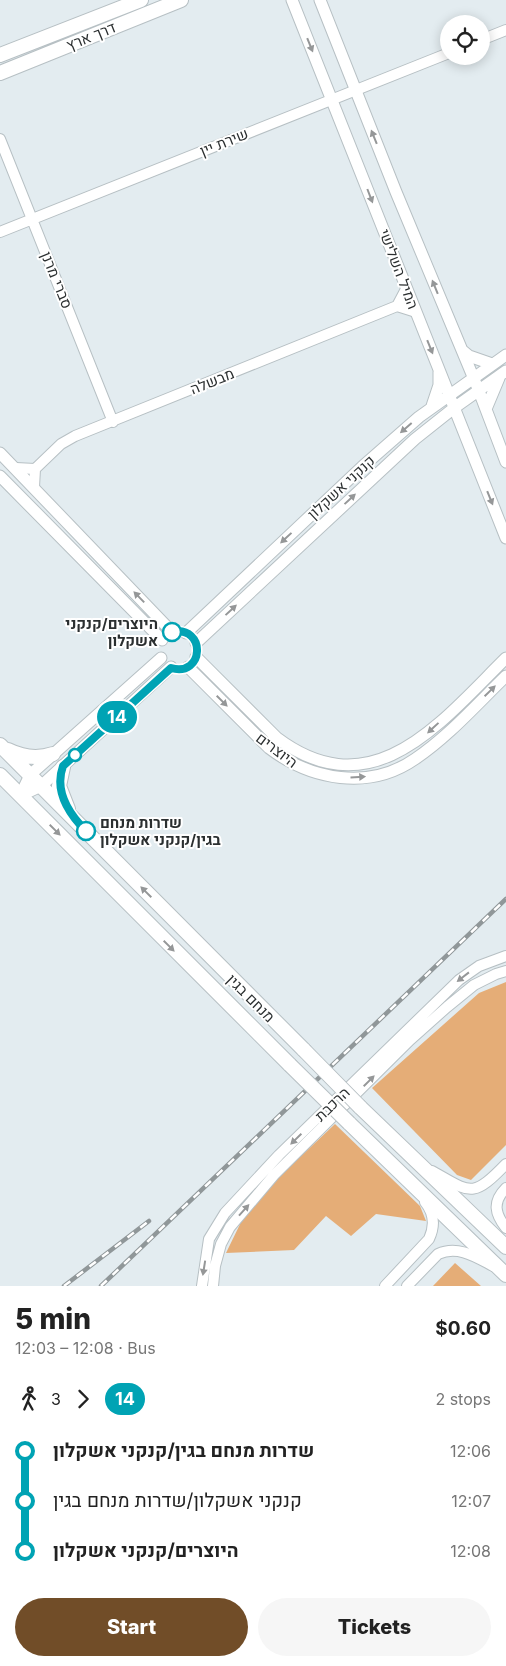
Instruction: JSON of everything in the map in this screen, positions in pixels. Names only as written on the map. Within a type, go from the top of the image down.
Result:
[{"type":"main road","name":"דרך ארץ","points":[[0,55],[141,0]]},
{"type":"main road","name":"דרך ארץ","points":[[0,73],[181,0]]},
{"type":"main road","points":[[0,745],[14,753],[29,756],[42,757],[53,754]]},
{"type":"main road","name":"מנחם בגין","points":[[0,745],[360,1107],[506,1247]]},
{"type":"main road","points":[[63,766],[59,786],[68,808],[78,824]]},
{"type":"main road","name":"מנחם בגין","points":[[0,775],[290,1065],[502,1272]]},
{"type":"street","name":"המיל השלישי","points":[[292,0],[506,538]]},
{"type":"street","name":"המיל השלישי","points":[[320,0],[506,462]]},
{"type":"street","points":[[490,36],[506,30]]},
{"type":"street","name":"שירת יין","points":[[0,232],[440,57]]},
{"type":"street","name":"סברי מרנן","points":[[0,139],[113,422]]},
{"type":"street","points":[[406,289],[397,306],[416,312]]},
{"type":"street","name":"מבשלה","points":[[34,469],[68,440],[397,306]]},
{"type":"street","points":[[461,349],[469,356],[492,364]]},
{"type":"street","name":"קנקני אשקלון","points":[[186,633],[362,467],[432,406],[506,355]]},
{"type":"street","points":[[432,406],[438,385],[438,368]]},
{"type":"street","points":[[486,409],[503,373]]},
{"type":"street","name":"קנקני אשקלון","points":[[196,644],[358,492],[439,420],[503,373]]},
{"type":"street","points":[[439,420],[452,424],[465,435]]},
{"type":"street","points":[[0,452],[172,632],[186,633],[196,644],[196,657],[188,667],[171,668],[161,658],[159,652],[162,640],[172,632]]},
{"type":"street","points":[[16,468],[34,469],[34,487]]},
{"type":"street","points":[[0,476],[162,640]]},
{"type":"street","name":"היוצרים","points":[[196,657],[277,738],[290,748],[316,760],[345,765],[369,764],[389,758],[407,749],[425,735],[506,658]]},
{"type":"street","points":[[20,796],[30,775],[161,658]]},
{"type":"street","name":"היוצרים","points":[[188,667],[263,742],[283,759],[301,769],[322,775],[345,778],[371,777],[394,770],[414,760],[433,745],[506,676]]},
{"type":"street","points":[[20,796],[41,786],[171,668]]},
{"type":"street","name":"הרכבת","points":[[202,1286],[209,1239],[225,1214],[240,1196],[279,1155],[459,980],[479,966],[506,956]]},
{"type":"street","name":"הרכבת","points":[[213,1286],[215,1266],[221,1244],[230,1227],[274,1176],[410,1040],[447,1007],[474,985],[506,971]]},
{"type":"street","points":[[421,1165],[464,1189],[474,1190],[487,1182],[506,1164]]},
{"type":"street","points":[[385,1286],[430,1239],[433,1232],[433,1220],[429,1208],[403,1176]]},
{"type":"street","points":[[506,1188],[498,1197],[496,1210],[497,1216],[506,1228]]},
{"type":"street","points":[[407,1286],[438,1254],[445,1251],[462,1251],[502,1272]]},
{"type":"shaded area","points":[[506,982],[506,1145],[471,1180],[457,1175],[372,1088],[479,993]]},
{"type":"shaded area","points":[[335,1124],[420,1206],[426,1221],[376,1214],[351,1236],[326,1216],[294,1250],[226,1253],[243,1218],[279,1177]]},
{"type":"shaded area","points":[[455,1263],[481,1286],[433,1286]]},
{"type":"railway","points":[[101,1286],[506,899]]},
{"type":"railway","points":[[64,1286],[149,1221]]},
{"type":"bus line","name":"14","points":[[86,831],[78,824],[62,797],[59,776],[63,766],[171,668],[181,669],[193,663],[197,648],[192,637],[181,631],[172,632]]},
{"type":"place","name":"היוצרים/קנקני אשקלון","points":[[172,632]]},
{"type":"place","name":"שדרות מנחם בגין/קנקני אשקלון","points":[[86,831]]}]
